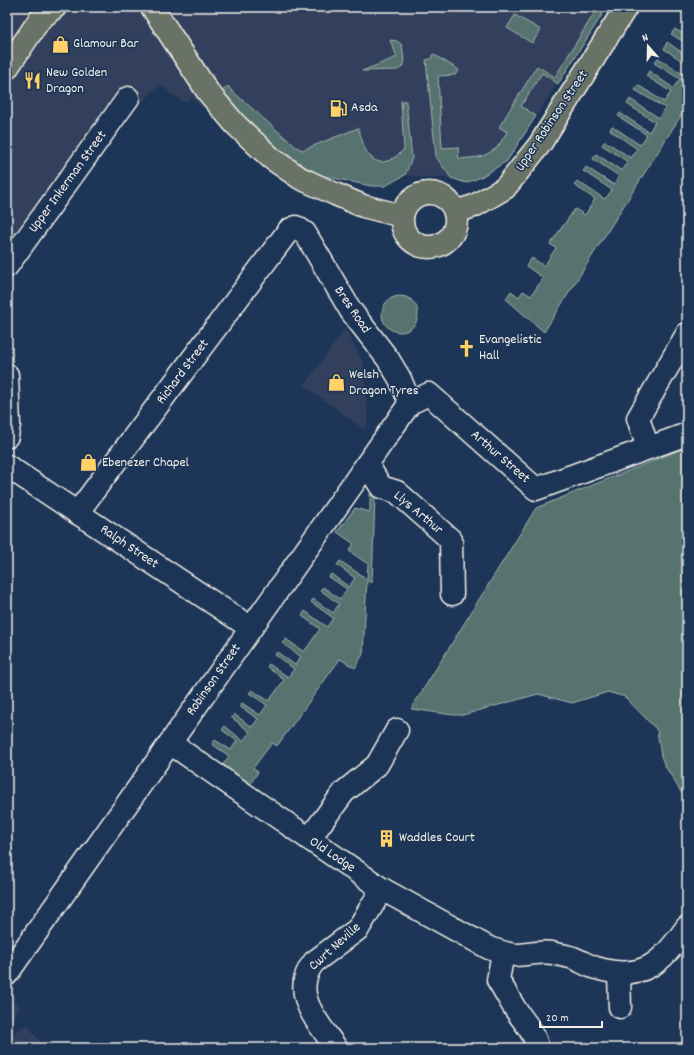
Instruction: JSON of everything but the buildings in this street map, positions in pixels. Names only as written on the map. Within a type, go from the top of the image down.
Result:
[{"type":"main road","points":[[7,68],[40,19],[55,7]]},
{"type":"main road","points":[[152,7],[208,92],[235,124],[271,158],[300,178],[335,194],[363,206],[402,216]]},
{"type":"main road","name":"Upper Robinson Street","points":[[455,212],[474,206],[505,188],[540,144],[626,7]]},
{"type":"main road","points":[[430,192],[444,197],[451,203],[455,212],[457,222],[451,237],[444,243],[435,247],[427,248],[417,245],[409,240],[403,231],[401,221],[405,206],[412,198],[420,194],[430,192]]},
{"type":"street","name":"Upper Inkerman Street","points":[[7,266],[128,98]]},
{"type":"street","name":"Bres Road","points":[[289,230],[296,227],[305,233],[351,311],[388,359],[400,379],[419,398]]},
{"type":"street","name":"Richard Street","points":[[77,513],[289,230]]},
{"type":"street","points":[[687,334],[638,418],[648,448],[687,434]]},
{"type":"street","points":[[7,375],[9,425],[7,436]]},
{"type":"street","name":"Arthur Street","points":[[419,398],[536,489],[648,448]]},
{"type":"street","name":"Robinson Street","points":[[7,974],[367,464],[419,398]]},
{"type":"street","name":"Llys Arthur","points":[[367,464],[381,486],[397,492],[451,540],[452,594]]},
{"type":"street","name":"Ralph Street","points":[[7,466],[251,628]]},
{"type":"street","points":[[309,839],[344,792],[377,765],[397,730]]},
{"type":"street","name":"Old Lodge","points":[[170,743],[382,889],[489,948],[503,953],[517,955],[550,953],[571,957],[595,968],[619,974],[630,973],[653,966],[664,957],[687,927]]},
{"type":"street","name":"Cwrt Neville","points":[[336,1048],[306,1001],[303,985],[305,976],[308,969],[314,962],[358,929],[382,889]]},
{"type":"street","points":[[503,953],[498,980],[514,1007],[531,1031],[537,1043],[537,1048]]},
{"type":"street","points":[[619,974],[620,1007]]},
{"type":"shaded area","points":[[7,7],[607,7],[507,161],[481,177],[466,183],[451,178],[425,178],[405,175],[385,186],[371,186],[324,176],[220,92],[204,110],[192,97],[188,101],[182,101],[160,84],[133,112],[7,273]]},
{"type":"shaded area","name":"Welsh Dragon Tyres","points":[[345,329],[363,362],[368,419],[365,430],[304,386]]},
{"type":"shaded area","points":[[7,997],[21,1007],[7,1022]]},
{"type":"shaded area","points":[[27,1024],[40,1042],[32,1048],[7,1048],[7,1027],[13,1034]]},
{"type":"green space","points":[[598,7],[607,7],[558,84],[542,73],[521,106],[536,116],[507,161],[481,177],[466,183],[451,178],[436,157],[426,60],[431,59],[433,54],[459,70],[455,75],[438,76],[442,148],[458,147],[459,159],[479,157],[497,148],[507,132],[499,127],[537,66],[555,77]]},
{"type":"green space","points":[[515,15],[541,30],[532,43],[507,28]]},
{"type":"green space","points":[[675,29],[687,36],[687,44],[671,34]]},
{"type":"green space","points":[[390,40],[397,41],[402,45],[404,61],[402,67],[398,70],[362,71],[397,57]]},
{"type":"green space","points":[[667,42],[687,56],[687,64],[664,49]]},
{"type":"green space","points":[[658,58],[684,75],[687,72],[687,106],[544,332],[506,299],[511,291],[519,297],[523,291],[531,296],[543,278],[526,266],[532,258],[544,266],[556,248],[550,244],[575,209],[585,215],[595,199],[574,185],[577,181],[605,199],[612,190],[583,171],[586,167],[614,185],[619,176],[593,159],[596,154],[622,171],[628,162],[602,145],[605,141],[631,158],[637,149],[610,130],[612,126],[640,145],[647,135],[618,116],[620,113],[649,132],[655,122],[627,104],[630,99],[659,118],[665,108],[635,90],[638,85],[664,102],[671,92],[646,76],[649,71],[673,88],[680,79],[654,63]]},
{"type":"green space","points":[[228,86],[296,147],[303,150],[358,128],[367,153],[373,159],[383,162],[392,159],[404,149],[401,101],[406,101],[412,158],[405,175],[385,186],[371,186],[324,176],[299,164],[257,132],[233,107],[221,92]]},
{"type":"green space","points":[[404,296],[413,301],[417,307],[417,321],[413,327],[404,332],[396,332],[387,327],[383,321],[382,310],[387,301],[393,297]]},
{"type":"green space","points":[[687,447],[687,797],[681,792],[665,766],[661,756],[657,730],[625,697],[608,692],[572,703],[538,694],[463,715],[411,709],[536,508]]},
{"type":"green space","points":[[370,494],[375,497],[372,583],[367,580],[363,654],[355,668],[340,659],[277,746],[272,743],[253,768],[258,772],[249,786],[222,766],[229,756],[212,744],[215,740],[231,750],[237,741],[222,730],[225,726],[243,741],[250,732],[231,717],[234,714],[252,727],[258,719],[239,706],[242,703],[260,715],[267,705],[249,693],[252,690],[269,701],[284,680],[267,667],[269,664],[288,677],[294,669],[275,655],[277,652],[295,665],[301,657],[282,643],[286,639],[304,652],[320,629],[302,616],[305,611],[327,627],[333,618],[311,602],[313,599],[333,613],[339,604],[320,590],[323,587],[340,599],[347,589],[329,577],[331,574],[349,587],[355,578],[337,565],[340,561],[367,579],[368,564],[349,551],[354,544],[337,532],[355,508],[370,512]]},
{"type":"place","name":"Glamour Bar","points":[[60,44]]},
{"type":"place","name":"New Golden Dragon","points":[[33,81]]},
{"type":"place","name":"Asda","points":[[338,108]]},
{"type":"place","name":"Evangelistic Hall","points":[[466,348]]},
{"type":"place","name":"Welsh Dragon Tyres","points":[[336,383]]},
{"type":"place","name":"Ebenezer Chapel","points":[[89,463]]},
{"type":"place","name":"Waddles Court","points":[[386,838]]}]
